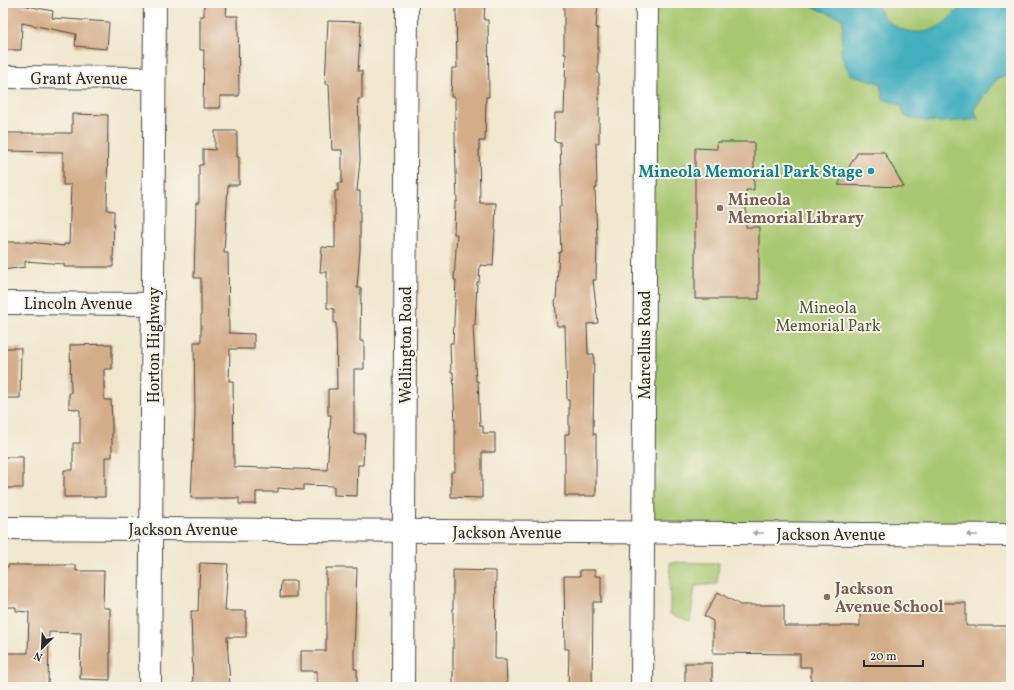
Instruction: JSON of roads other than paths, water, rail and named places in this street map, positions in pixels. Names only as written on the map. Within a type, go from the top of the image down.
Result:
[{"type":"street","name":"Horton Highway","points":[[150,687],[155,3]]},
{"type":"street","name":"Wellington Road","points":[[403,687],[407,3]]},
{"type":"street","name":"Marcellus Road","points":[[642,687],[647,3]]},
{"type":"street","name":"Grant Avenue","points":[[3,77],[154,78]]},
{"type":"street","name":"Lincoln Avenue","points":[[3,303],[153,304]]},
{"type":"street","name":"Jackson Avenue","points":[[3,528],[1011,535]]},
{"type":"water","points":[[813,3],[876,3],[886,19],[900,29],[918,32],[927,31],[940,26],[962,7],[971,3],[1011,3],[1011,74],[996,80],[974,109],[978,119],[941,122],[923,121],[905,117],[901,105],[883,99],[880,83],[850,74],[841,55],[843,19],[813,7]]},
{"type":"place","name":"Mineola Memorial Park Stage","points":[[871,171]]},
{"type":"place","name":"Mineola Memorial Library","points":[[720,208]]},
{"type":"place","name":"Jackson Avenue School","points":[[827,597]]},
{"type":"park label","name":"Mineola Memorial Park","points":[[828,316]]}]
